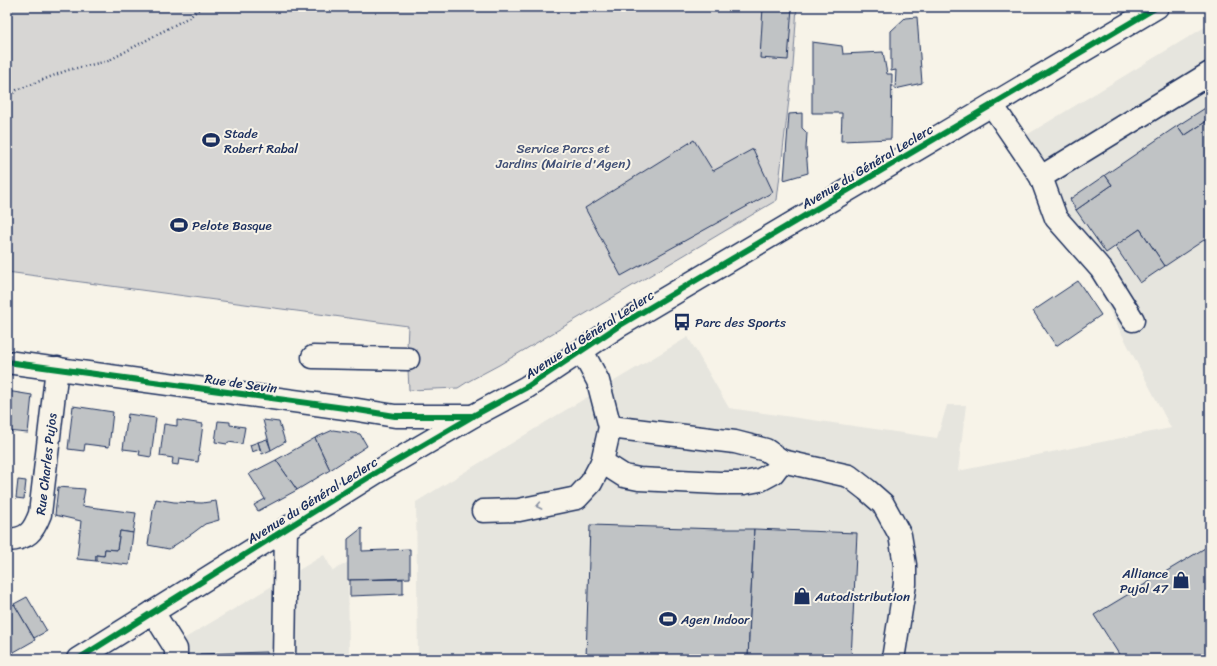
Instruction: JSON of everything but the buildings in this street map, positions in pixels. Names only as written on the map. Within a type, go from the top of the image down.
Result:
[{"type":"street","name":"Avenue du Général Leclerc","points":[[92,655],[153,612],[377,472],[473,416],[527,387],[617,327],[1157,7]]},
{"type":"street","points":[[1041,177],[1210,73]]},
{"type":"street","points":[[992,104],[1041,177],[1056,218],[1101,269],[1133,320]]},
{"type":"street","points":[[483,511],[519,510],[577,498],[591,483],[602,462],[610,428],[598,381],[582,351]]},
{"type":"street","points":[[313,357],[408,359]]},
{"type":"street","name":"Rue de Sevin","points":[[7,362],[395,416],[473,416]]},
{"type":"street","name":"Rue Charles Pujos","points":[[7,540],[22,538],[34,529],[40,514],[56,368]]},
{"type":"street","points":[[610,428],[736,442],[766,450],[782,461],[849,476],[883,504],[900,535],[906,565],[905,584],[893,659]]},
{"type":"street","points":[[602,462],[624,476],[639,479],[744,483],[760,480],[773,473],[782,461]]},
{"type":"street","points":[[284,659],[286,530]]},
{"type":"street","points":[[153,612],[176,648],[176,659]]},
{"type":"path","points":[[7,98],[18,90],[68,70],[108,61],[191,16],[201,7]]},
{"type":"shaded area","points":[[1210,24],[1210,659],[418,659],[416,502],[688,337],[729,408],[937,438],[947,405],[966,405],[958,471],[1171,428],[1020,139]]},
{"type":"shaded area","points":[[324,555],[333,571],[348,562],[349,659],[150,659]]},
{"type":"green space","name":"Service Parcs et Jardins (Mairie d'Agen)","points":[[7,7],[797,7],[793,66],[777,200],[458,388],[409,390],[407,348],[408,326],[7,272]]},
{"type":"cycle path","points":[[78,659],[377,472],[473,416],[527,387],[617,327],[1157,7]]},
{"type":"cycle path","points":[[7,362],[395,416],[473,416]]},
{"type":"place","name":"Stade Robert Rabal","points":[[211,140]]},
{"type":"place","name":"Pelote Basque","points":[[179,225]]},
{"type":"place","name":"Parc des Sports","points":[[682,322]]},
{"type":"place","name":"Alliance Pujol 47","points":[[1181,580]]},
{"type":"place","name":"Autodistribution","points":[[802,596]]},
{"type":"place","name":"Agen Indoor","points":[[668,619]]}]
